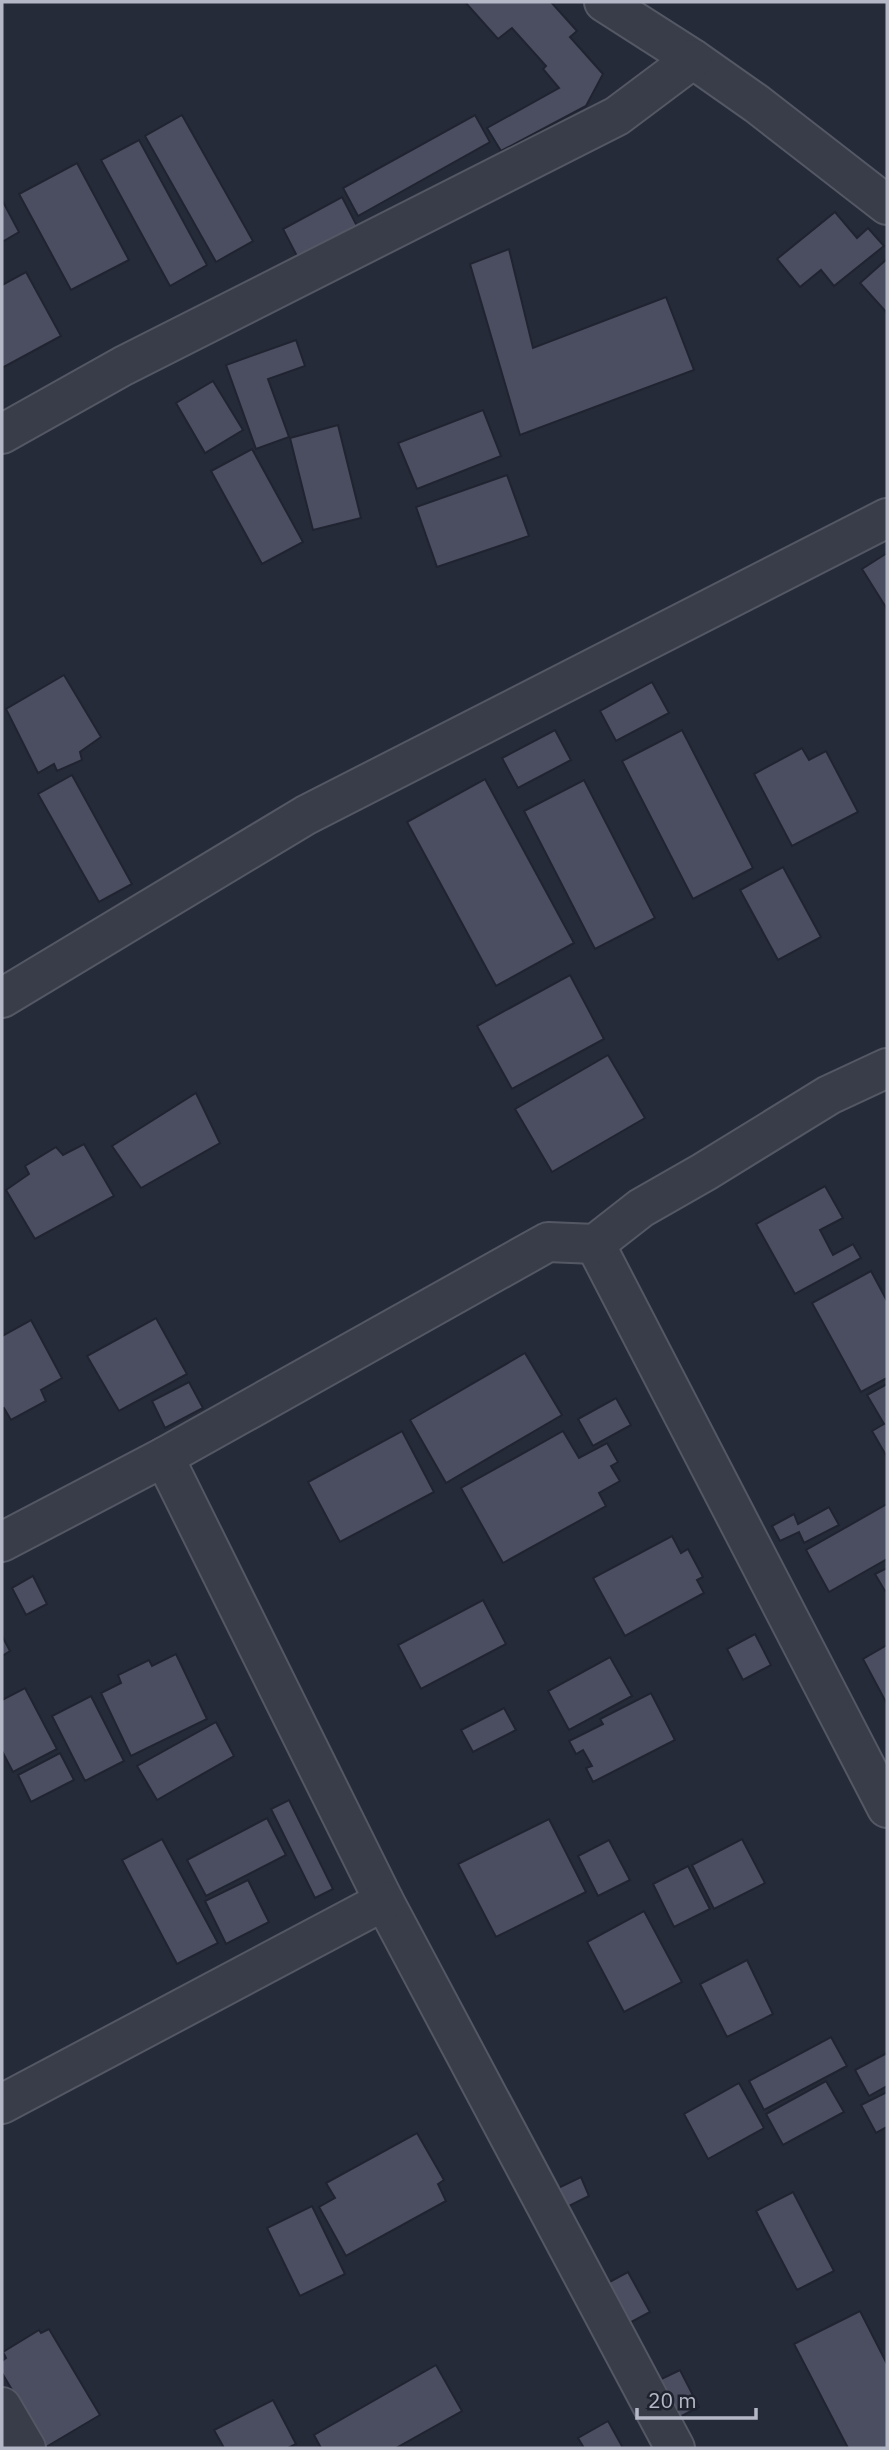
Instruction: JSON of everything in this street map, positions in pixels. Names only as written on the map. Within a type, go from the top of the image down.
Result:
[{"type":"street","points":[[604,2],[757,104],[887,205]]},
{"type":"street","points":[[2,434],[123,366],[617,116],[693,59]]},
{"type":"street","points":[[2,999],[306,815],[887,518]]},
{"type":"street","points":[[2,1542],[164,1457],[548,1242],[595,1244],[641,1208],[829,1095],[887,1068]]},
{"type":"street","points":[[595,1244],[887,1808]]},
{"type":"street","points":[[164,1457],[384,1901],[675,2448]]},
{"type":"street","points":[[2,2104],[384,1901]]},
{"type":"street","points":[[2,2407],[26,2448]]},
{"type":"building","points":[[465,2],[551,2],[577,31],[570,37],[603,74],[586,106],[501,151],[487,128],[559,88],[543,69],[546,66],[512,28],[498,39]]},
{"type":"building","points":[[182,115],[253,241],[216,262],[145,136]]},
{"type":"building","points":[[475,115],[490,142],[358,216],[343,188]]},
{"type":"building","points":[[139,140],[207,265],[170,286],[101,160]]},
{"type":"building","points":[[77,163],[129,260],[71,290],[19,194]]},
{"type":"building","points":[[342,197],[357,226],[298,258],[283,229]]},
{"type":"building","points":[[2,200],[19,232],[2,242]]},
{"type":"building","points":[[835,212],[857,238],[868,228],[884,246],[834,286],[821,270],[800,287],[777,259]]},
{"type":"building","points":[[509,249],[533,348],[666,297],[694,370],[520,435],[470,264]]},
{"type":"building","points":[[887,259],[887,313],[860,283]]},
{"type":"building","points":[[26,272],[61,336],[2,368],[2,285]]},
{"type":"building","points":[[296,340],[305,366],[268,379],[289,437],[256,449],[226,365]]},
{"type":"building","points":[[213,381],[243,430],[205,453],[176,403]]},
{"type":"building","points":[[483,410],[501,456],[417,489],[398,443]]},
{"type":"building","points":[[338,425],[361,518],[313,530],[290,438]]},
{"type":"building","points":[[252,449],[303,542],[262,564],[211,471]]},
{"type":"building","points":[[507,475],[529,536],[437,567],[416,507]]},
{"type":"building","points":[[887,553],[887,609],[862,569]]},
{"type":"building","points":[[64,675],[101,737],[80,752],[82,760],[57,771],[54,764],[38,773],[6,709]]},
{"type":"building","points":[[652,682],[669,713],[616,741],[600,711]]},
{"type":"building","points":[[555,730],[571,760],[518,788],[502,758]]},
{"type":"building","points":[[682,730],[753,868],[693,899],[622,761]]},
{"type":"building","points":[[802,748],[809,760],[826,751],[858,812],[792,846],[754,774]]},
{"type":"building","points":[[72,775],[132,884],[99,902],[38,794]]},
{"type":"building","points":[[485,779],[574,943],[496,986],[407,822]]},
{"type":"building","points":[[584,780],[655,918],[595,949],[524,811]]},
{"type":"building","points":[[783,867],[821,937],[778,960],[740,890]]},
{"type":"building","points":[[570,975],[604,1039],[512,1089],[477,1026]]},
{"type":"building","points":[[608,1055],[645,1118],[552,1172],[515,1109]]},
{"type":"building","points":[[196,1093],[220,1143],[141,1188],[112,1146]]},
{"type":"building","points":[[84,1144],[114,1196],[35,1239],[6,1190],[29,1174],[25,1166],[56,1147],[63,1155]]},
{"type":"building","points":[[825,1186],[843,1218],[820,1230],[833,1255],[853,1244],[861,1258],[795,1294],[756,1224]]},
{"type":"building","points":[[871,1271],[887,1301],[887,1378],[861,1392],[812,1303]]},
{"type":"building","points":[[156,1318],[187,1374],[119,1411],[87,1356]]},
{"type":"building","points":[[31,1320],[62,1378],[41,1390],[46,1401],[11,1420],[4,1408],[2,1409],[2,1336]]},
{"type":"building","points":[[525,1353],[562,1415],[446,1483],[410,1420]]},
{"type":"building","points":[[189,1382],[203,1408],[165,1428],[152,1401]]},
{"type":"building","points":[[887,1384],[887,1457],[872,1431],[884,1424],[867,1395]]},
{"type":"building","points":[[616,1398],[631,1425],[593,1446],[578,1419]]},
{"type":"building","points":[[402,1431],[434,1492],[340,1542],[308,1482]]},
{"type":"building","points":[[563,1431],[579,1458],[607,1443],[618,1462],[611,1466],[620,1481],[599,1493],[606,1506],[503,1563],[461,1488]]},
{"type":"building","points":[[887,1504],[887,1559],[829,1592],[806,1550]]},
{"type":"building","points":[[829,1507],[839,1525],[804,1543],[799,1532],[780,1541],[772,1526],[794,1514],[798,1524]]},
{"type":"building","points":[[672,1536],[681,1553],[688,1549],[703,1577],[697,1580],[704,1593],[625,1636],[593,1578]]},
{"type":"building","points":[[887,1568],[887,1590],[885,1591],[875,1574]]},
{"type":"building","points":[[33,1576],[47,1604],[26,1615],[12,1588]]},
{"type":"building","points":[[483,1600],[506,1644],[421,1689],[398,1645]]},
{"type":"building","points":[[755,1634],[771,1665],[743,1680],[727,1649]]},
{"type":"building","points":[[2,1636],[10,1651],[2,1656]]},
{"type":"building","points":[[887,1645],[887,1704],[863,1659]]},
{"type":"building","points":[[176,1654],[207,1719],[131,1756],[101,1693],[121,1683],[118,1675],[149,1660],[152,1666]]},
{"type":"building","points":[[610,1657],[632,1696],[569,1730],[548,1691]]},
{"type":"building","points":[[25,1688],[57,1749],[13,1772],[2,1751],[2,1700]]},
{"type":"building","points":[[651,1693],[675,1740],[593,1782],[586,1768],[592,1766],[583,1750],[576,1754],[569,1741],[603,1724],[600,1719]]},
{"type":"building","points":[[91,1696],[124,1761],[85,1781],[52,1716]]},
{"type":"building","points":[[504,1708],[516,1730],[473,1752],[461,1730]]},
{"type":"building","points":[[216,1722],[234,1756],[157,1800],[137,1766]]},
{"type":"building","points":[[60,1753],[74,1780],[31,1802],[18,1775]]},
{"type":"building","points":[[289,1800],[333,1889],[315,1898],[271,1809]]},
{"type":"building","points":[[267,1818],[286,1855],[206,1896],[187,1860]]},
{"type":"building","points":[[549,1819],[586,1892],[496,1937],[458,1864]]},
{"type":"building","points":[[162,1839],[218,1943],[177,1964],[122,1860]]},
{"type":"building","points":[[742,1839],[765,1883],[714,1909],[692,1865]]},
{"type":"building","points":[[609,1840],[630,1880],[598,1896],[578,1856]]},
{"type":"building","points":[[688,1866],[710,1909],[674,1927],[653,1884]]},
{"type":"building","points":[[248,1880],[269,1922],[226,1944],[205,1901]]},
{"type":"building","points":[[644,1911],[682,1982],[624,2012],[587,1942]]},
{"type":"building","points":[[747,1960],[773,2014],[727,2037],[700,1984]]},
{"type":"building","points":[[831,2037],[847,2066],[764,2110],[749,2081]]},
{"type":"building","points":[[887,2053],[887,2086],[869,2096],[855,2070]]},
{"type":"building","points":[[826,2081],[844,2112],[783,2145],[766,2114]]},
{"type":"building","points":[[739,2083],[764,2128],[708,2159],[684,2114]]},
{"type":"building","points":[[887,2092],[887,2127],[876,2133],[861,2105]]},
{"type":"building","points":[[417,2133],[444,2180],[438,2184],[446,2201],[346,2256],[319,2207],[335,2198],[326,2183]]},
{"type":"building","points":[[581,2177],[589,2196],[565,2208],[556,2189]]},
{"type":"building","points":[[793,2192],[834,2271],[797,2290],[756,2211]]},
{"type":"building","points":[[312,2206],[345,2274],[300,2296],[267,2228]]},
{"type":"building","points":[[628,2272],[650,2312],[622,2327],[600,2287]]},
{"type":"building","points":[[860,2311],[887,2364],[887,2448],[848,2448],[794,2344]]},
{"type":"building","points":[[49,2329],[100,2415],[46,2447],[2,2373],[2,2361],[6,2358],[3,2352],[39,2330],[41,2333]]},
{"type":"building","points":[[436,2365],[462,2411],[396,2448],[321,2448],[314,2435]]},
{"type":"building","points":[[680,2370],[699,2407],[672,2421],[653,2383]]},
{"type":"building","points":[[273,2400],[296,2444],[288,2448],[224,2448],[214,2430]]},
{"type":"building","points":[[608,2421],[623,2448],[584,2448],[578,2438]]}]
